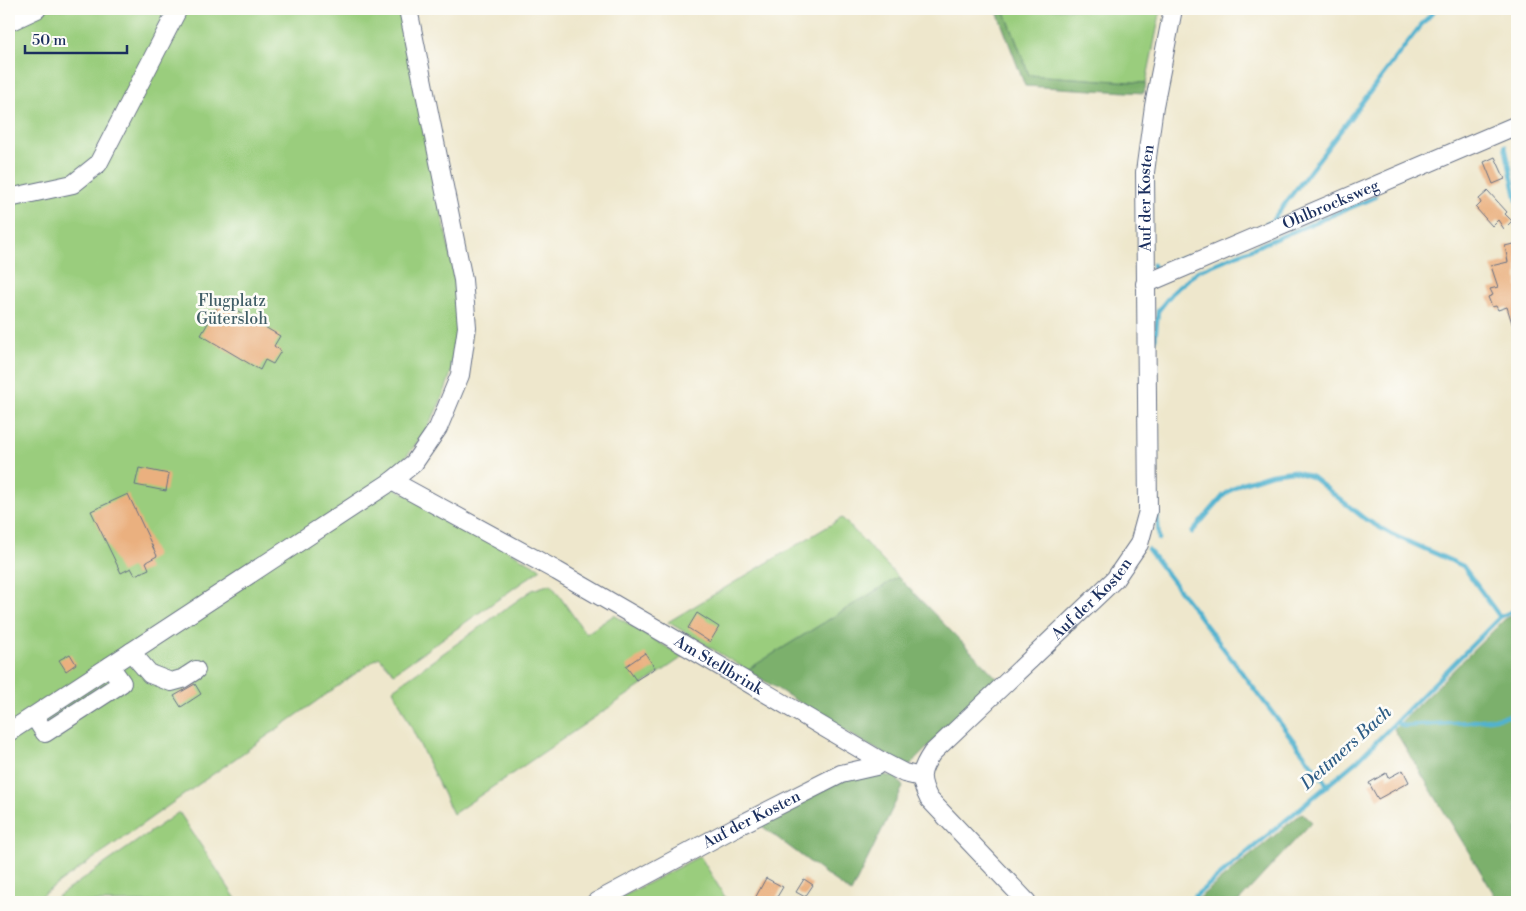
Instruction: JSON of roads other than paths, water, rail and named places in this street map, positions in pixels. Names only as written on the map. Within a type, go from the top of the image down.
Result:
[{"type":"street","points":[[9,22],[37,9]]},
{"type":"street","points":[[9,198],[72,184],[98,164],[178,9]]},
{"type":"street","points":[[9,732],[392,481],[414,462],[438,428],[460,375],[468,327],[463,280],[408,9]]},
{"type":"street","name":"Auf der Kosten","points":[[921,777],[924,764],[932,753],[1115,579],[1139,544],[1148,511],[1145,172],[1154,106],[1173,9]]},
{"type":"street","name":"Ohlbrocksweg","points":[[1146,284],[1517,125]]},
{"type":"street","name":"Am Stellbrink","points":[[392,481],[557,571],[881,761]]},
{"type":"street","points":[[131,652],[150,674],[171,682],[196,670]]},
{"type":"street","points":[[881,761],[904,773],[921,777],[923,788],[929,799],[1026,902]]},
{"type":"street","name":"Auf der Kosten","points":[[596,902],[734,828],[841,774],[876,766],[881,761]]},
{"type":"waterway","points":[[1267,223],[1271,222],[1421,25],[1436,9]]},
{"type":"waterway","points":[[1505,146],[1517,201]]},
{"type":"waterway","points":[[1155,340],[1158,311],[1173,292],[1198,271],[1376,197]]},
{"type":"waterway","points":[[1153,265],[1154,270],[1188,256]]},
{"type":"waterway","points":[[1192,532],[1224,495],[1240,484],[1271,474],[1293,471],[1312,477],[1365,519],[1391,534],[1463,566],[1500,617]]},
{"type":"waterway","points":[[1156,495],[1159,539]]},
{"type":"waterway","points":[[1148,549],[1328,786]]},
{"type":"waterway","name":"Dettmers Bach","points":[[1188,902],[1359,759],[1500,617],[1517,609]]},
{"type":"waterway","points":[[1396,722],[1403,726],[1468,722],[1517,715]]},
{"type":"park label","name":"Flugplatz Gütersloh","points":[[232,310]]}]
